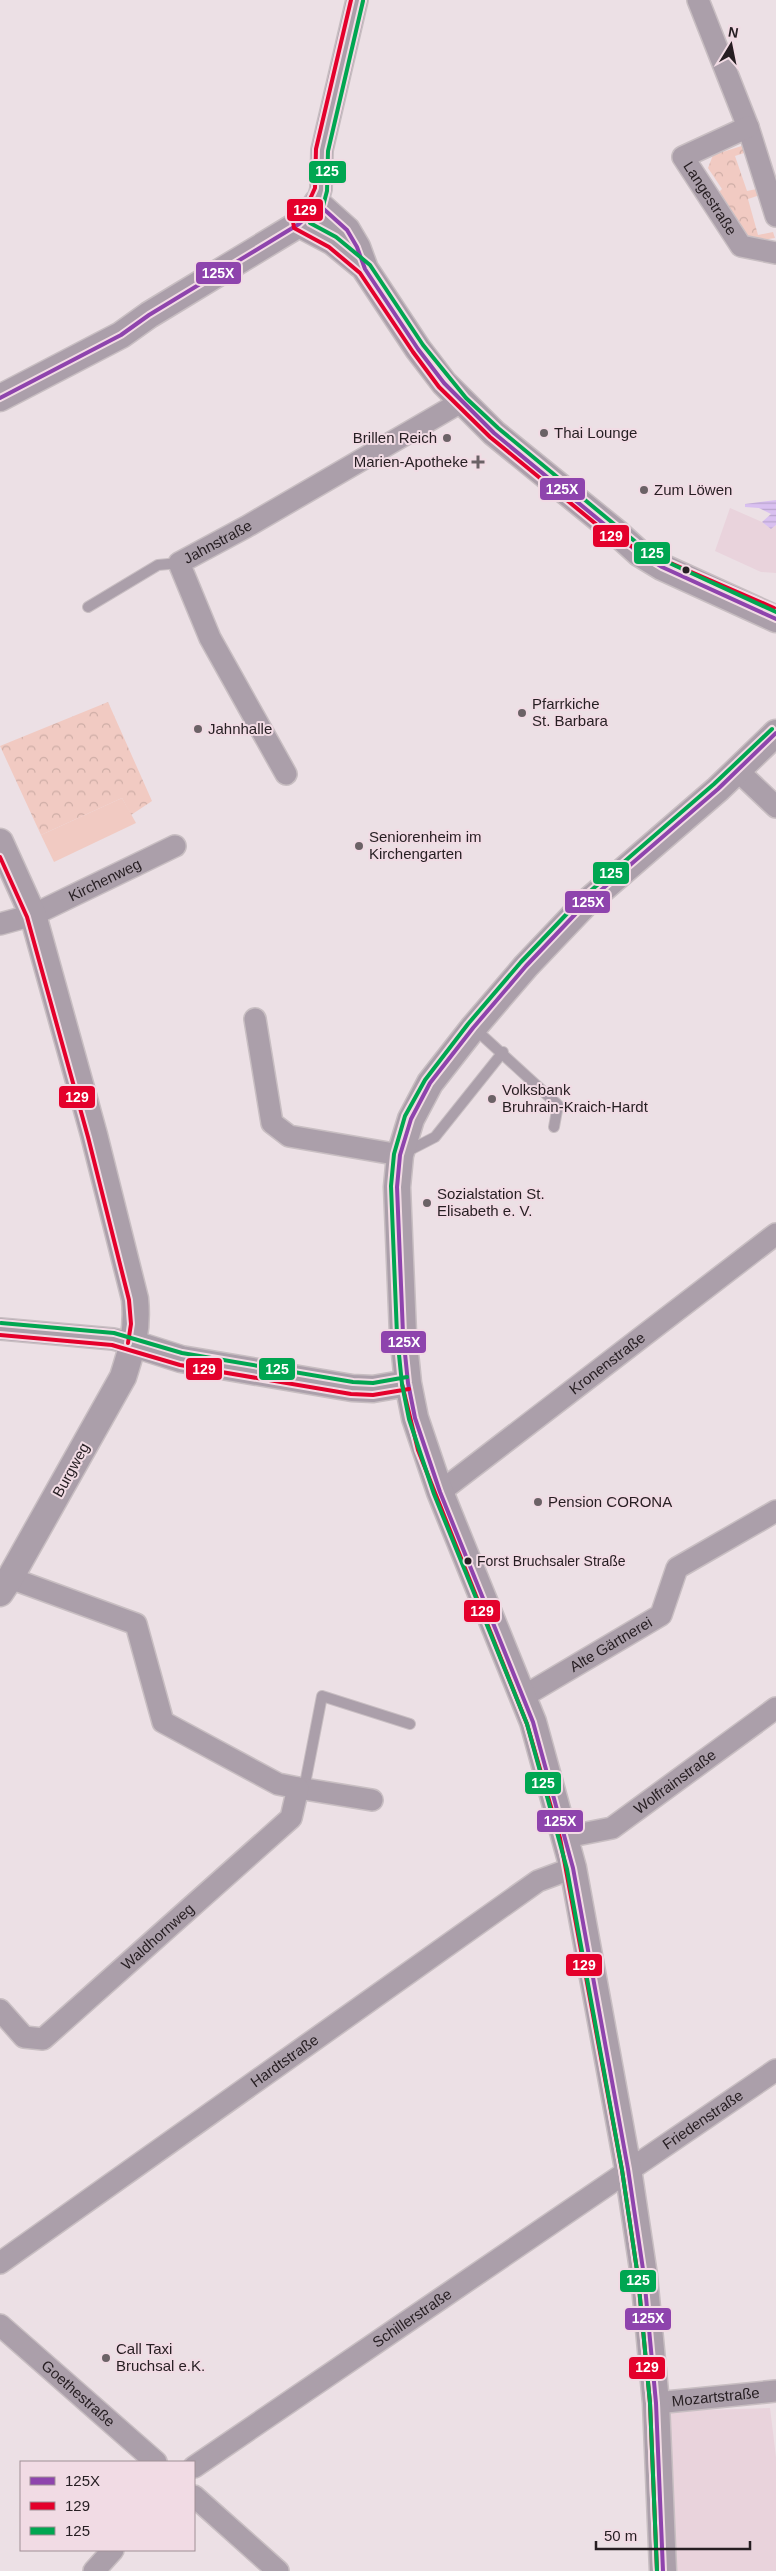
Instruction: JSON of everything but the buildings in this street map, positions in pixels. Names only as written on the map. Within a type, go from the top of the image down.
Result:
[{"type":"street","points":[[0,398],[121,335],[149,315],[299,224],[310,214],[317,203],[321,189],[322,150],[357,0]]},
{"type":"street","points":[[698,0],[748,127],[776,216]]},
{"type":"street","name":"Langestraße","points":[[748,127],[683,157],[741,246],[776,253]]},
{"type":"street","points":[[317,203],[347,230],[357,247],[365,269],[418,348],[462,402],[494,433],[617,532],[639,553],[662,567],[776,619]]},
{"type":"street","points":[[299,224],[333,242],[365,269]]},
{"type":"street","name":"Jahnstraße","points":[[286,774],[210,638],[179,563],[246,527],[462,402]]},
{"type":"street","points":[[617,532],[776,602]]},
{"type":"street","points":[[663,2571],[656,2403],[644,2276],[628,2169],[573,1868],[545,1758],[524,1696],[440,1492],[419,1433],[408,1383],[403,1334],[397,1187],[400,1155],[411,1119],[430,1083],[473,1028],[526,966],[585,904],[737,770],[776,732]]},
{"type":"street","points":[[737,770],[776,807]]},
{"type":"street","name":"Burgweg","points":[[0,842],[33,915],[94,1135],[135,1300],[137,1324],[134,1344],[123,1377],[5,1585]]},
{"type":"street","name":"Kirchenweg","points":[[0,924],[33,915],[175,846]]},
{"type":"street","points":[[255,1019],[272,1123],[289,1136],[400,1155]]},
{"type":"street","name":"Kronenstraße","points":[[440,1492],[776,1234]]},
{"type":"street","points":[[0,1329],[113,1339],[181,1359],[352,1388],[373,1389],[408,1383]]},
{"type":"street","name":"Alte Gärtnerei","points":[[524,1696],[661,1615],[677,1568],[776,1511]]},
{"type":"street","points":[[5,1585],[136,1624],[163,1722],[278,1784],[372,1800]]},
{"type":"street","name":"Wolfrainstraße","points":[[566,1837],[612,1828],[776,1708]]},
{"type":"street","name":"Waldhornweg","points":[[0,2010],[24,2037],[44,2039],[291,1818],[301,1788]]},
{"type":"street","name":"Hardtstraße","points":[[0,2263],[538,1881],[573,1868]]},
{"type":"street","name":"Friedenstraße","points":[[628,2169],[776,2070]]},
{"type":"street","name":"Schillerstraße","points":[[195,2466],[628,2169]]},
{"type":"street","name":"Goethestraße","points":[[0,2325],[155,2461]]},
{"type":"street","name":"Mozartstraße","points":[[656,2403],[776,2391]]},
{"type":"street","points":[[195,2497],[278,2571]]},
{"type":"street","points":[[94,2571],[112,2551]]},
{"type":"lane","points":[[88,607],[158,566],[179,563]]},
{"type":"lane","points":[[473,1028],[503,1052],[558,1105],[554,1127]]},
{"type":"lane","points":[[400,1155],[435,1137],[503,1052]]},
{"type":"lane","points":[[301,1788],[322,1696],[410,1724]]},
{"type":"shaded area","points":[[776,500],[776,525],[771,529],[762,522],[771,514],[759,508],[745,507],[745,504]]},
{"type":"shaded area","points":[[730,508],[762,522],[771,529],[776,525],[776,573],[761,572],[715,551]]},
{"type":"shaded area","points":[[770,2408],[776,2457],[776,2571],[677,2571],[670,2411]]},
{"type":"green space","points":[[748,144],[750,151],[735,156],[747,191],[761,188],[763,194],[748,199],[758,235],[773,232],[775,238],[756,241],[744,234],[719,192],[722,189],[708,168],[713,155]]},
{"type":"green space","points":[[108,702],[152,801],[131,815],[122,798],[41,835],[0,746]]},
{"type":"green space","points":[[122,798],[136,823],[54,862],[41,835]]},
{"type":"transit line","name":"129","points":[[351,0],[316,149],[315,188],[305,210],[293,221],[294,228],[329,247],[360,273],[439,387],[490,437],[613,538],[774,608]]},
{"type":"transit line","name":"125","points":[[363,1],[328,151],[327,191],[323,206],[310,223],[336,237],[370,265],[423,345],[466,398],[498,428],[643,548],[665,561],[776,612]]},
{"type":"transit line","name":"125X","points":[[0,398],[121,335],[149,315],[299,224],[310,214],[317,203],[347,230],[357,247],[365,269],[418,349],[444,383],[494,433],[639,553],[662,567],[776,619]]},
{"type":"transit line","name":"125","points":[[657,2571],[650,2403],[638,2277],[622,2170],[567,1869],[527,1724],[434,1494],[409,1419],[402,1384],[397,1335],[391,1186],[394,1154],[405,1116],[425,1080],[468,1024],[521,962],[580,900],[714,784],[772,729]]},
{"type":"transit line","name":"125X","points":[[663,2571],[656,2403],[644,2276],[628,2169],[573,1868],[533,1722],[440,1492],[415,1418],[408,1383],[403,1334],[397,1187],[400,1155],[411,1119],[430,1083],[473,1028],[526,966],[585,904],[718,789],[776,733]]},
{"type":"transit line","name":"129","points":[[0,857],[27,917],[88,1137],[129,1300],[131,1324],[128,1343]]},
{"type":"transit line","name":"125","points":[[1,1323],[114,1333],[182,1353],[353,1382],[373,1383],[407,1377]]},
{"type":"transit line","name":"129","points":[[0,1335],[112,1345],[180,1365],[351,1394],[373,1395],[409,1389]]},
{"type":"transit line","name":"129","points":[[402,1384],[418,1450],[527,1724],[560,1838],[622,2170],[638,2277],[650,2403],[657,2571]]},
{"type":"place","name":"Thai Lounge","points":[[544,433]]},
{"type":"place","name":"Brillen Reich","points":[[447,438]]},
{"type":"place","name":"Marien-Apotheke","points":[[478,462]]},
{"type":"place","name":"Zum Löwen","points":[[644,490]]},
{"type":"place","name":"Pfarrkiche St. Barbara","points":[[522,713]]},
{"type":"place","name":"Jahnhalle","points":[[198,729]]},
{"type":"place","name":"Seniorenheim im Kirchengarten","points":[[359,846]]},
{"type":"place","name":"Volksbank Bruhrain-Kraich-Hardt","points":[[492,1099]]},
{"type":"place","name":"Sozialstation St. Elisabeth e. V.","points":[[427,1203]]},
{"type":"place","name":"Pension CORONA","points":[[538,1502]]},
{"type":"place","name":"Forst Bruchsaler Straße","points":[[468,1561]]},
{"type":"place","name":"Call Taxi Bruchsal e.K.","points":[[106,2358]]}]
